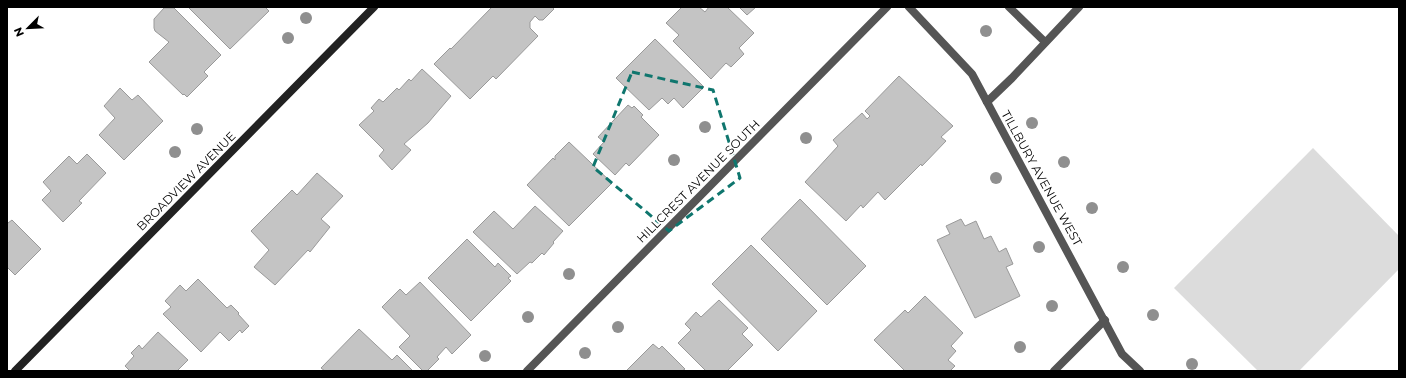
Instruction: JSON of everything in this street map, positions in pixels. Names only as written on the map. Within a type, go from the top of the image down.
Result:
[{"type":"street","name":"BROADVIEW AVENUE","points":[[15,371],[374,7]]},
{"type":"street","name":"HILLCREST AVENUE SOUTH","points":[[527,371],[887,7]]},
{"type":"street","name":"TILLBURY AVENUE WEST","points":[[909,7],[972,74],[1122,354],[1140,371]]},
{"type":"street","points":[[1009,7],[1045,42]]},
{"type":"street","points":[[987,102],[1012,78],[1079,7]]},
{"type":"street","points":[[1054,371],[1105,320]]},
{"type":"highlighted area","points":[[632,72],[713,90],[740,178],[669,231],[593,167]]},
{"type":"shaded area","points":[[1313,148],[1399,236],[1399,269],[1299,371],[1258,371],[1174,288]]},
{"type":"building","points":[[188,7],[265,7],[269,11],[230,49]]},
{"type":"building","points":[[492,7],[552,7],[554,9],[543,20],[539,20],[535,16],[530,22],[530,28],[538,36],[496,79],[493,76],[470,99],[434,64],[450,48],[451,49]]},
{"type":"building","points":[[682,7],[699,7],[705,12],[709,7],[727,7],[754,33],[739,48],[744,54],[731,67],[726,63],[711,79],[673,41],[679,35],[666,23]]},
{"type":"building","points":[[739,7],[756,7],[747,15]]},
{"type":"building","points":[[164,8],[174,8],[221,55],[204,72],[208,76],[187,97],[184,94],[183,95],[149,62],[169,42],[155,31],[154,28],[154,19]]},
{"type":"building","points":[[655,39],[704,87],[683,108],[674,98],[668,104],[662,98],[649,110],[616,78]]},
{"type":"building","points":[[422,69],[451,96],[428,123],[404,144],[411,150],[392,170],[379,156],[384,150],[359,125],[374,111],[371,108],[379,99],[383,102],[397,88],[399,90],[409,79],[411,81]]},
{"type":"building","points":[[899,76],[953,126],[941,137],[946,141],[922,166],[921,164],[885,200],[878,192],[863,208],[861,205],[846,221],[805,182],[838,146],[833,140],[862,113],[867,119],[870,116],[865,111]]},
{"type":"building","points":[[120,88],[132,100],[138,95],[163,121],[124,160],[99,135],[115,118],[104,106]]},
{"type":"building","points":[[628,105],[632,108],[634,106],[643,115],[641,117],[659,135],[629,166],[626,163],[615,175],[593,154],[604,142],[598,137]]},
{"type":"building","points":[[569,142],[612,183],[569,226],[527,185],[553,158],[555,160],[555,156]]},
{"type":"building","points":[[87,154],[106,173],[79,201],[82,203],[63,222],[42,200],[51,191],[43,182],[69,156],[77,164]]},
{"type":"building","points":[[317,173],[343,196],[321,219],[330,227],[310,252],[308,250],[275,285],[254,267],[269,250],[251,231],[292,190],[297,195]]},
{"type":"building","points":[[800,199],[866,266],[827,305],[761,239]]},
{"type":"building","points":[[535,206],[563,231],[544,255],[542,253],[532,263],[530,262],[517,274],[473,232],[494,211],[513,229]]},
{"type":"building","points":[[961,219],[965,226],[976,221],[984,239],[991,236],[999,252],[1006,248],[1013,264],[1006,267],[1020,296],[975,318],[937,240],[950,234],[946,226]]},
{"type":"building","points":[[12,220],[41,249],[15,275],[7,267],[7,222],[8,223]]},
{"type":"building","points":[[467,239],[495,267],[498,263],[511,276],[508,278],[511,281],[471,321],[428,278]]},
{"type":"building","points":[[751,245],[817,311],[778,351],[712,284]]},
{"type":"building","points":[[198,279],[227,308],[231,305],[249,326],[242,333],[240,330],[229,341],[220,332],[201,352],[163,314],[171,307],[165,301],[180,285],[186,291]]},
{"type":"building","points":[[420,282],[471,335],[452,354],[446,347],[437,357],[439,359],[427,371],[423,371],[399,347],[410,336],[382,307],[400,289],[406,295]]},
{"type":"building","points":[[925,296],[963,333],[951,346],[956,351],[948,360],[955,366],[950,371],[905,371],[874,340],[905,310],[908,313]]},
{"type":"building","points":[[719,300],[748,328],[742,334],[753,345],[727,371],[706,371],[678,343],[691,330],[685,324],[696,312],[701,317]]},
{"type":"building","points":[[359,329],[392,360],[397,355],[413,371],[325,371],[321,368]]},
{"type":"building","points":[[158,332],[188,360],[177,371],[130,371],[125,366],[134,356],[131,353],[139,345],[142,349]]},
{"type":"building","points":[[653,344],[659,349],[662,346],[685,369],[682,371],[626,371]]}]
